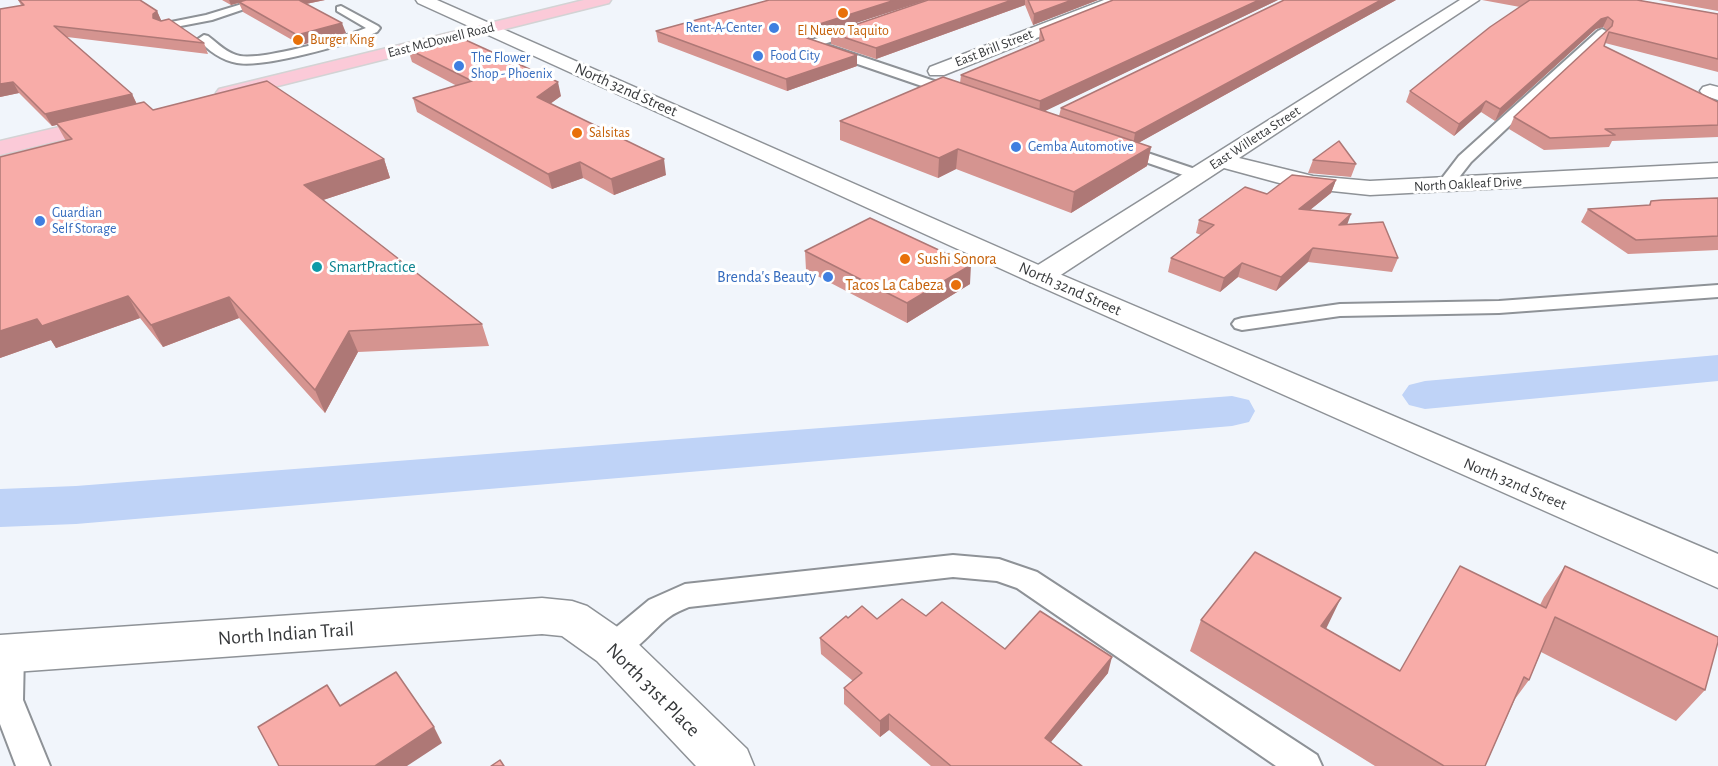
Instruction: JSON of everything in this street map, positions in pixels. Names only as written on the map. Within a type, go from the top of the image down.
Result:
[{"type":"main road","name":"East McDowell Road","points":[[210,97],[603,0]]},
{"type":"main road","points":[[0,148],[131,116]]},
{"type":"street","name":"North 32nd Street","points":[[424,0],[1040,276],[1718,572]]},
{"type":"street","name":"East Brill Street","points":[[937,71],[1118,0]]},
{"type":"street","points":[[1439,0],[1467,2]]},
{"type":"street","name":"East Willetta Street","points":[[1040,276],[1467,2]]},
{"type":"street","name":"North Oakleaf Drive","points":[[1221,160],[1275,177],[1337,187],[1444,186],[1718,170]]},
{"type":"street","name":"North Indian Trail","points":[[4,653],[542,616],[572,619]]},
{"type":"street","name":"North 31st Place","points":[[572,619],[613,648],[729,766]]},
{"type":"lane","points":[[165,26],[208,18],[266,0]]},
{"type":"lane","points":[[204,39],[234,59],[252,60],[353,38],[373,30],[374,28],[369,24],[341,9]]},
{"type":"lane","points":[[868,26],[812,44],[964,96]]},
{"type":"lane","points":[[1444,186],[1466,159],[1602,33]]},
{"type":"lane","points":[[1108,144],[1198,175]]},
{"type":"lane","points":[[1242,324],[1340,310],[1499,307],[1718,291]]},
{"type":"lane","points":[[613,648],[659,608],[685,596],[953,566],[999,570],[1027,580],[1305,766]]},
{"type":"lane","points":[[4,653],[8,700],[33,766]]},
{"type":"building","points":[[19,0],[140,0],[157,11],[153,14],[153,18],[161,21],[169,19],[204,43],[54,26],[132,94],[45,114],[13,82],[0,84],[0,9],[24,5]]},
{"type":"building","points":[[299,0],[342,23],[297,35],[239,2]]},
{"type":"building","points":[[769,0],[895,0],[807,28],[804,32],[807,38],[857,55],[786,79],[656,31]]},
{"type":"building","points":[[928,0],[1012,0],[876,48],[831,33]]},
{"type":"building","points":[[1028,0],[1072,0],[1034,14]]},
{"type":"building","points":[[1113,0],[1259,0],[1040,101],[961,75],[1044,40],[1040,29]]},
{"type":"building","points":[[1284,0],[1381,0],[1135,133],[1061,108]]},
{"type":"building","points":[[1530,0],[1637,0],[1718,14],[1718,59],[1609,32],[1604,46],[1718,102],[1718,125],[1605,129],[1615,135],[1550,138],[1514,117],[1612,26],[1613,21],[1608,17],[1601,19],[1500,109],[1486,101],[1459,124],[1410,91],[1490,27]]},
{"type":"building","points":[[459,37],[558,82],[537,97],[664,159],[611,179],[580,162],[548,174],[413,98],[472,81],[408,49]]},
{"type":"building","points":[[943,77],[1151,147],[1074,192],[958,149],[939,158],[840,121]]},
{"type":"building","points":[[267,81],[384,159],[304,185],[482,324],[349,331],[315,390],[229,297],[151,325],[128,296],[42,326],[37,319],[0,331],[0,157],[72,139],[56,123],[144,102],[153,110]]},
{"type":"building","points":[[1339,141],[1356,164],[1313,160]]},
{"type":"building","points":[[1292,175],[1336,180],[1299,209],[1351,214],[1339,225],[1383,222],[1398,258],[1313,248],[1281,277],[1242,263],[1224,278],[1171,258],[1214,225],[1199,220],[1245,187],[1267,194]]},
{"type":"building","points":[[1718,198],[1718,236],[1636,240],[1588,209],[1650,205],[1651,201],[1662,200]]},
{"type":"building","points":[[870,218],[971,265],[907,303],[805,251]]},
{"type":"building","points":[[1255,552],[1341,598],[1321,626],[1400,671],[1460,566],[1546,608],[1565,566],[1718,637],[1718,642],[1705,690],[1555,617],[1529,680],[1524,677],[1485,766],[1444,766],[1201,620]]},
{"type":"building","points":[[902,599],[926,616],[942,602],[1005,649],[1040,611],[1112,657],[1045,738],[1082,766],[951,766],[889,714],[880,721],[844,688],[862,673],[820,638],[862,606],[877,619]]},
{"type":"building","points":[[396,672],[434,727],[375,766],[279,766],[258,727],[327,685],[340,706]]},
{"type":"building","points":[[500,760],[504,766],[491,766]]},
{"type":"waterway","points":[[1425,395],[1718,368]]},
{"type":"waterway","points":[[0,508],[76,505],[1232,411]]},
{"type":"place","name":"El Nuevo Taquito","points":[[843,13]]},
{"type":"place","name":"Rent-A-Center","points":[[774,28]]},
{"type":"place","name":"Burger King","points":[[298,40]]},
{"type":"place","name":"Food City","points":[[758,56]]},
{"type":"place","name":"The Flower Shop - Phoenix","points":[[459,66]]},
{"type":"place","name":"Salsitas","points":[[577,133]]},
{"type":"place","name":"Gemba Automotive","points":[[1016,147]]},
{"type":"place","name":"Guardian Self Storage","points":[[40,221]]},
{"type":"place","name":"Sushi Sonora","points":[[905,259]]},
{"type":"place","name":"SmartPractice","points":[[317,267]]},
{"type":"place","name":"Brenda's Beauty","points":[[828,277]]},
{"type":"place","name":"Tacos La Cabeza","points":[[956,285]]}]
